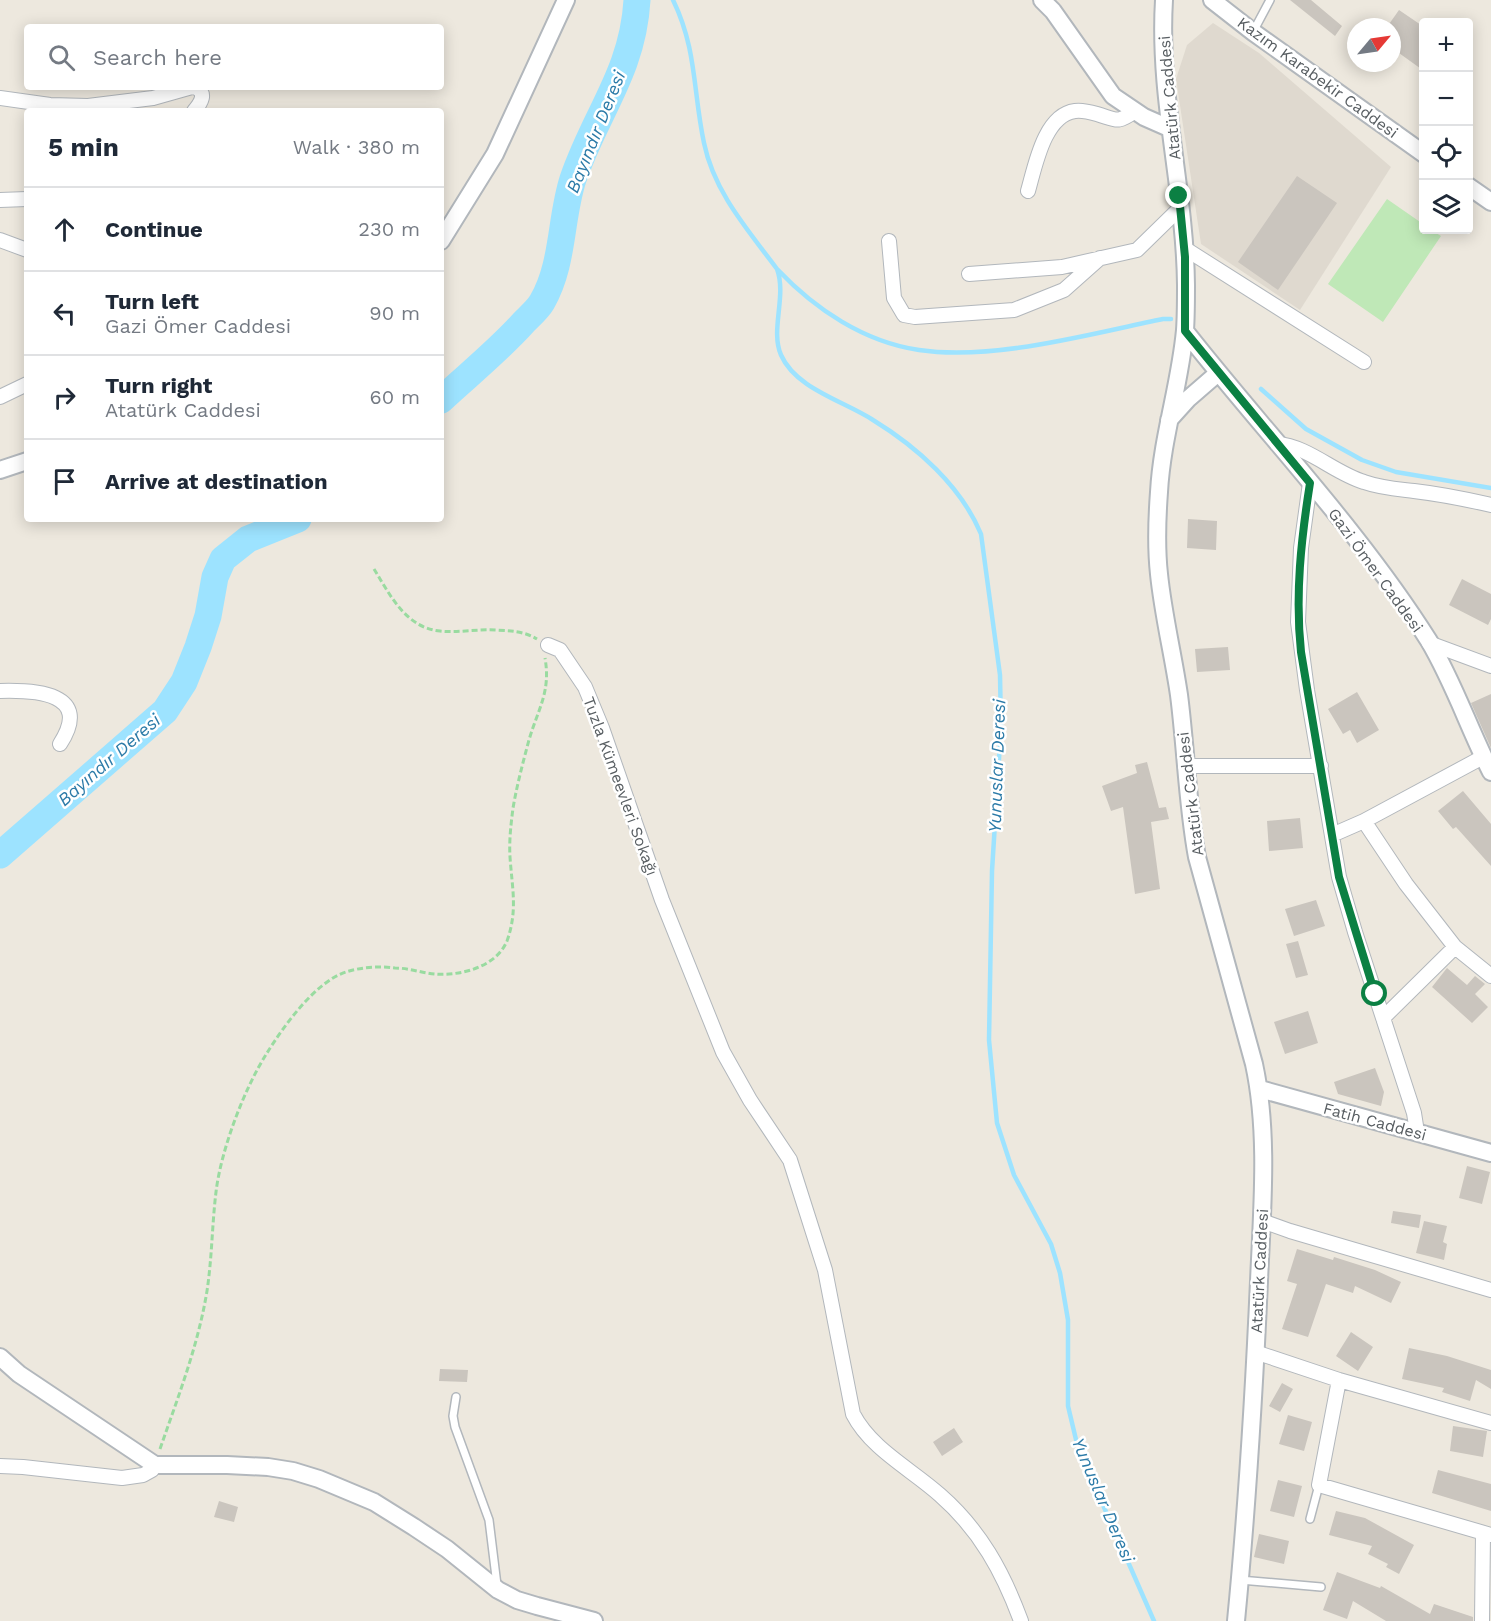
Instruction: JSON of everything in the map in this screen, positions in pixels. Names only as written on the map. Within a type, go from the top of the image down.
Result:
[{"type":"street","points":[[444,236],[495,154],[566,0]]},
{"type":"street","points":[[1042,0],[1053,11],[1113,96],[1135,111],[1169,128]]},
{"type":"street","name":"Atatürk Caddesi","points":[[1164,0],[1162,36],[1169,128],[1184,248],[1185,331],[1162,456],[1159,491],[1159,573],[1179,696],[1192,830],[1197,857],[1260,1089],[1263,1127],[1262,1221],[1255,1352],[1236,1621]]},
{"type":"street","name":"Kazım Karabekir Caddesi","points":[[1212,0],[1419,150]]},
{"type":"street","points":[[0,98],[50,105],[88,106],[153,98],[182,90]]},
{"type":"street","points":[[196,108],[203,96],[199,90]]},
{"type":"street","points":[[1028,191],[1041,145],[1051,128],[1064,114],[1083,111],[1114,121],[1124,119],[1135,111]]},
{"type":"street","points":[[1473,189],[1491,202]]},
{"type":"street","points":[[0,200],[24,200]]},
{"type":"street","points":[[969,274],[1062,267],[1137,250],[1180,208]]},
{"type":"street","points":[[0,240],[24,249]]},
{"type":"street","points":[[889,241],[894,298],[904,315],[915,317],[1014,310],[1064,290],[1100,258]]},
{"type":"street","points":[[1184,248],[1364,362]]},
{"type":"street","name":"Gazi Ömer Caddesi","points":[[1185,331],[1387,579],[1448,676],[1491,772]]},
{"type":"street","points":[[1169,421],[1188,399],[1218,373]]},
{"type":"street","points":[[0,397],[24,385]]},
{"type":"street","points":[[1277,444],[1293,446],[1342,474],[1363,482],[1491,505]]},
{"type":"street","points":[[0,470],[24,462]]},
{"type":"street","points":[[1310,483],[1301,548],[1298,622],[1301,652],[1339,877],[1412,1106],[1417,1132]]},
{"type":"street","points":[[1429,643],[1491,666]]},
{"type":"street","name":"Tuzla Kümeevleri Sokağı","points":[[548,645],[560,650],[585,687],[602,728],[662,900],[723,1052],[750,1101],[790,1160],[825,1270],[853,1414],[860,1428],[874,1442],[940,1495],[982,1540],[1011,1593],[1021,1621]]},
{"type":"street","points":[[0,691],[40,692],[60,699],[69,713],[70,722],[68,732],[60,744]]},
{"type":"street","points":[[1332,835],[1364,821],[1483,756]]},
{"type":"street","points":[[1185,766],[1321,766]]},
{"type":"street","points":[[1364,821],[1406,884],[1455,947],[1491,976]]},
{"type":"street","points":[[1383,1018],[1455,947]]},
{"type":"street","name":"Fatih Caddesi","points":[[1260,1089],[1491,1153]]},
{"type":"street","points":[[1262,1221],[1491,1290]]},
{"type":"street","points":[[1255,1352],[1340,1380],[1491,1423]]},
{"type":"street","points":[[0,1357],[19,1374],[155,1465],[268,1467],[293,1471],[328,1482],[374,1502],[414,1527],[447,1549],[498,1590],[527,1603],[594,1621]]},
{"type":"street","points":[[1340,1380],[1319,1485],[1487,1534],[1482,1621]]},
{"type":"street","points":[[0,1466],[122,1478],[143,1475],[152,1470],[155,1465]]},
{"type":"lane","points":[[1253,32],[1270,0]]},
{"type":"lane","points":[[456,1397],[453,1416],[455,1427],[489,1520],[498,1590]]},
{"type":"lane","points":[[1310,1520],[1319,1485]]},
{"type":"lane","points":[[1240,1580],[1321,1587]]},
{"type":"path","points":[[155,1465],[198,1338],[213,1250],[216,1191],[224,1150],[242,1104],[266,1054],[295,1013],[326,982],[344,972],[378,967],[436,974],[457,973],[479,968],[494,959],[506,944],[513,922],[515,901],[509,835],[522,768],[547,690],[548,674],[544,652],[548,645],[529,634],[520,632],[484,629],[440,631],[420,626],[407,616],[374,570]]},
{"type":"shaded area","points":[[1213,23],[1259,53],[1391,167],[1300,310],[1201,244],[1176,79],[1187,45]]},
{"type":"green space","points":[[1387,199],[1419,221],[1419,234],[1441,236],[1383,322],[1328,284]]},
{"type":"building","points":[[1290,0],[1311,0],[1342,26],[1335,36]]},
{"type":"building","points":[[1399,10],[1419,24],[1419,67],[1401,54],[1401,18],[1393,18]]},
{"type":"building","points":[[1297,176],[1337,203],[1278,290],[1238,262]]},
{"type":"building","points":[[1188,519],[1217,521],[1216,550],[1187,548]]},
{"type":"building","points":[[1462,579],[1491,594],[1491,619],[1488,625],[1449,605]]},
{"type":"building","points":[[1228,647],[1230,670],[1197,672],[1195,649]]},
{"type":"building","points":[[1357,692],[1379,730],[1357,743],[1350,730],[1343,734],[1328,709]]},
{"type":"building","points":[[1491,694],[1491,748],[1471,703]]},
{"type":"building","points":[[1147,762],[1159,808],[1166,807],[1169,819],[1151,822],[1160,889],[1135,894],[1123,807],[1111,811],[1102,786],[1137,773],[1135,765]]},
{"type":"building","points":[[1463,791],[1491,824],[1491,866],[1456,827],[1453,829],[1438,811]]},
{"type":"building","points":[[1300,818],[1303,848],[1269,851],[1267,821]]},
{"type":"building","points":[[1316,900],[1325,926],[1294,936],[1285,909]]},
{"type":"building","points":[[1298,941],[1308,975],[1296,978],[1286,944]]},
{"type":"building","points":[[1447,968],[1467,985],[1475,976],[1485,984],[1475,994],[1488,1007],[1472,1023],[1432,987]]},
{"type":"building","points":[[1308,1011],[1318,1043],[1285,1054],[1274,1022]]},
{"type":"building","points":[[1375,1068],[1384,1092],[1381,1106],[1338,1094],[1334,1082]]},
{"type":"building","points":[[1467,1166],[1490,1172],[1482,1204],[1459,1198]]},
{"type":"building","points":[[1393,1211],[1421,1215],[1419,1228],[1391,1223]]},
{"type":"building","points":[[1424,1221],[1447,1226],[1443,1242],[1447,1244],[1444,1260],[1416,1253]]},
{"type":"building","points":[[1297,1249],[1333,1260],[1334,1257],[1375,1270],[1401,1282],[1391,1303],[1355,1286],[1353,1293],[1326,1284],[1308,1337],[1282,1329],[1297,1284],[1287,1281]]},
{"type":"building","points":[[1351,1332],[1373,1347],[1358,1371],[1336,1356]]},
{"type":"building","points":[[1409,1348],[1447,1356],[1491,1370],[1491,1389],[1476,1380],[1470,1401],[1442,1392],[1444,1388],[1402,1379]]},
{"type":"building","points":[[440,1369],[468,1370],[467,1382],[439,1381]]},
{"type":"building","points":[[1282,1383],[1293,1389],[1280,1412],[1269,1406]]},
{"type":"building","points":[[1288,1415],[1312,1422],[1304,1451],[1279,1444]]},
{"type":"building","points":[[1453,1426],[1487,1431],[1483,1457],[1450,1451]]},
{"type":"building","points":[[954,1428],[963,1442],[942,1456],[933,1442]]},
{"type":"building","points":[[1438,1470],[1491,1484],[1491,1511],[1432,1493]]},
{"type":"building","points":[[1278,1480],[1302,1486],[1294,1517],[1270,1511]]},
{"type":"building","points":[[219,1501],[238,1507],[234,1522],[214,1517]]},
{"type":"building","points":[[1336,1511],[1365,1518],[1414,1545],[1399,1574],[1386,1567],[1388,1564],[1368,1554],[1372,1546],[1329,1535]]},
{"type":"building","points":[[1259,1534],[1289,1541],[1284,1564],[1254,1557]]},
{"type":"building","points":[[1337,1572],[1380,1588],[1381,1586],[1430,1614],[1434,1604],[1473,1617],[1473,1621],[1386,1621],[1353,1601],[1347,1619],[1323,1610]]},
{"type":"waterway","name":"Bayındır Deresi","points":[[444,397],[504,342],[542,302],[558,257],[573,179],[621,71],[634,26],[637,0]]},
{"type":"waterway","name":"Yunuslar Deresi","points":[[673,0],[681,18],[690,53],[700,124],[709,161],[733,210],[777,269],[780,279],[777,335],[781,355],[788,367],[809,385],[873,420],[921,455],[950,484],[972,516],[981,534],[1000,675],[1001,727],[992,871],[989,1040],[997,1123],[1014,1175],[1051,1244],[1060,1273],[1068,1320],[1068,1406],[1078,1448],[1154,1621]]},
{"type":"waterway","points":[[778,270],[808,298],[842,322],[879,340],[919,350],[978,352],[1010,349],[1171,319]]},
{"type":"waterway","points":[[1261,389],[1306,429],[1362,460],[1396,472],[1491,488]]},
{"type":"waterway","name":"Bayındır Deresi","points":[[0,855],[165,711],[184,682],[198,647],[208,616],[215,577],[223,559],[248,539],[290,522]]},
{"type":"route","points":[[1179,196],[1185,257],[1185,331],[1310,483],[1299,580],[1298,622],[1301,652],[1339,877],[1375,994]]}]
